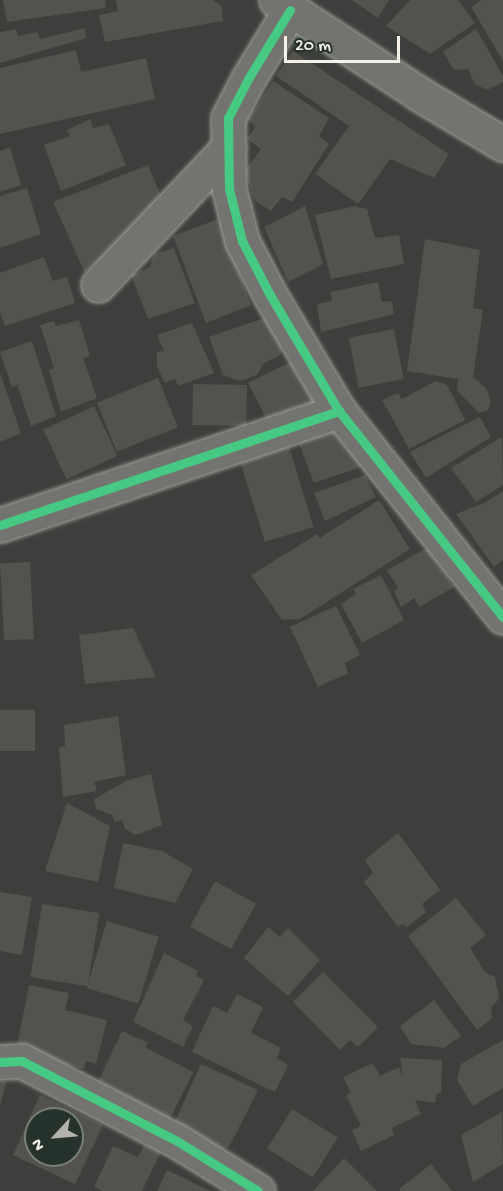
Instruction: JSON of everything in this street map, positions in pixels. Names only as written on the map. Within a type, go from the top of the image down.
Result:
[{"type":"street","points":[[503,144],[283,5],[228,118],[229,189],[242,241],[270,295],[339,411],[503,618]]},
{"type":"street","points":[[98,285],[229,147]]},
{"type":"street","points":[[0,525],[339,411]]},
{"type":"street","points":[[0,1062],[22,1061],[177,1141],[258,1191]]},
{"type":"building","points":[[3,0],[105,0],[106,8],[7,22]]},
{"type":"building","points":[[116,0],[213,0],[222,6],[223,21],[105,42],[99,15],[118,11]]},
{"type":"building","points":[[352,0],[389,0],[378,18]]},
{"type":"building","points":[[410,0],[458,0],[475,23],[430,54],[386,26]]},
{"type":"building","points":[[481,0],[503,0],[503,61],[471,7]]},
{"type":"building","points":[[85,28],[86,38],[0,63],[0,32],[16,29],[18,36],[37,32],[40,39]]},
{"type":"building","points":[[476,29],[503,76],[503,82],[487,90],[475,84],[468,69],[454,70],[443,52]]},
{"type":"building","points":[[76,50],[81,72],[146,58],[155,99],[0,134],[0,68]]},
{"type":"building","points":[[293,51],[449,154],[434,178],[390,159],[358,204],[315,174],[349,126],[276,76]]},
{"type":"building","points":[[273,81],[329,118],[319,136],[329,144],[292,202],[282,197],[271,211],[254,200],[245,171],[261,149],[247,139],[255,127],[248,119]]},
{"type":"building","points":[[90,119],[93,128],[109,124],[126,165],[61,191],[44,145],[70,136],[67,130]]},
{"type":"building","points":[[10,147],[21,185],[0,192],[0,151]]},
{"type":"building","points":[[148,165],[162,199],[85,273],[53,202]]},
{"type":"building","points":[[27,188],[41,234],[0,248],[0,196]]},
{"type":"building","points":[[305,206],[323,264],[288,282],[264,227]]},
{"type":"building","points":[[355,206],[367,209],[375,238],[399,235],[404,264],[331,279],[315,215]]},
{"type":"building","points":[[218,219],[225,226],[243,271],[239,273],[251,305],[206,323],[173,236]]},
{"type":"building","points":[[425,239],[480,250],[473,308],[483,310],[473,377],[487,389],[491,403],[488,410],[479,413],[457,391],[458,379],[407,371]]},
{"type":"building","points":[[174,248],[195,303],[148,319],[131,275],[150,267],[154,254]]},
{"type":"building","points":[[44,257],[53,281],[67,277],[75,303],[5,326],[0,313],[0,273]]},
{"type":"building","points":[[378,282],[382,302],[392,301],[394,314],[321,332],[317,304],[332,301],[330,292]]},
{"type":"building","points":[[264,318],[284,347],[279,356],[264,363],[257,375],[240,381],[223,375],[209,337]]},
{"type":"building","points":[[79,320],[90,356],[83,358],[97,398],[61,412],[49,370],[54,368],[40,325],[54,321],[56,326]]},
{"type":"building","points":[[192,323],[214,373],[178,386],[175,379],[165,383],[157,367],[157,352],[164,351],[157,335]]},
{"type":"building","points":[[394,329],[404,379],[359,388],[349,338]]},
{"type":"building","points":[[32,341],[56,416],[31,426],[17,385],[12,387],[0,352]]},
{"type":"building","points":[[298,358],[323,405],[269,424],[248,383]]},
{"type":"building","points":[[0,373],[21,433],[0,442]]},
{"type":"building","points":[[158,378],[178,427],[117,452],[97,403]]},
{"type":"building","points":[[436,381],[447,385],[465,420],[409,449],[382,400],[398,393],[402,399]]},
{"type":"building","points":[[193,384],[247,385],[246,426],[192,425]]},
{"type":"building","points":[[94,406],[117,456],[66,480],[43,430]]},
{"type":"building","points":[[480,417],[491,437],[426,478],[410,452]]},
{"type":"building","points":[[346,428],[364,466],[314,483],[298,441]]},
{"type":"building","points":[[502,437],[503,485],[476,502],[451,468]]},
{"type":"building","points":[[287,440],[314,527],[265,542],[238,455]]},
{"type":"building","points":[[365,475],[376,497],[325,521],[314,493]]},
{"type":"building","points":[[503,491],[503,560],[494,567],[456,514],[486,502]]},
{"type":"building","points":[[379,500],[410,549],[300,619],[282,620],[251,575],[317,534],[320,538]]},
{"type":"building","points":[[429,547],[454,587],[419,607],[414,598],[401,607],[394,591],[398,588],[387,570]]},
{"type":"building","points":[[30,562],[34,639],[4,640],[0,564]]},
{"type":"building","points":[[381,575],[404,620],[362,643],[341,604],[356,594],[353,589]]},
{"type":"building","points":[[336,606],[360,655],[345,663],[348,673],[318,687],[290,627]]},
{"type":"building","points":[[133,628],[156,677],[85,684],[79,635]]},
{"type":"building","points":[[0,710],[35,710],[35,751],[0,751]]},
{"type":"building","points":[[118,716],[126,775],[94,782],[97,791],[63,797],[59,748],[65,746],[64,725]]},
{"type":"building","points":[[151,774],[162,825],[136,835],[125,829],[122,820],[115,822],[112,815],[96,809],[94,799],[128,780]]},
{"type":"building","points":[[67,803],[110,826],[98,882],[45,871]]},
{"type":"building","points":[[398,833],[440,890],[422,904],[426,912],[407,927],[403,924],[398,927],[364,882],[373,873],[365,860]]},
{"type":"building","points":[[123,843],[162,851],[193,869],[175,903],[114,888]]},
{"type":"building","points":[[215,881],[256,904],[231,949],[190,926]]},
{"type":"building","points":[[0,892],[32,897],[22,955],[0,951]]},
{"type":"building","points":[[456,898],[486,935],[470,948],[485,972],[495,977],[499,999],[491,1007],[492,1018],[477,1030],[408,936]]},
{"type":"building","points":[[42,904],[99,913],[88,986],[30,977]]},
{"type":"building","points":[[107,921],[159,937],[138,1004],[87,988]]},
{"type":"building","points":[[268,927],[280,937],[288,928],[320,960],[288,996],[244,958]]},
{"type":"building","points":[[164,953],[198,971],[196,976],[204,980],[183,1020],[193,1026],[183,1047],[133,1022]]},
{"type":"building","points":[[323,972],[378,1027],[358,1047],[350,1040],[340,1050],[293,1002]]},
{"type":"building","points":[[29,985],[69,993],[65,1010],[107,1020],[96,1064],[86,1061],[84,1069],[37,1057],[39,1051],[17,1046]]},
{"type":"building","points":[[237,994],[263,1007],[251,1033],[281,1048],[277,1058],[288,1065],[275,1092],[192,1052],[213,1006],[227,1013]]},
{"type":"building","points":[[434,1000],[461,1036],[444,1048],[411,1044],[400,1026]]},
{"type":"building","points":[[122,1031],[148,1043],[145,1047],[193,1072],[168,1123],[96,1086]]},
{"type":"building","points":[[503,1040],[503,1088],[473,1106],[457,1080],[461,1064]]},
{"type":"building","points":[[400,1058],[442,1060],[441,1093],[437,1093],[435,1103],[415,1100],[421,1114],[392,1128],[394,1135],[361,1151],[352,1130],[361,1126],[346,1095],[351,1093],[343,1077],[373,1063],[380,1076],[399,1067],[403,1077]]},
{"type":"building","points":[[201,1064],[258,1090],[229,1147],[219,1150],[172,1128]]},
{"type":"building","points":[[0,1081],[6,1082],[1,1103],[0,1103]]},
{"type":"building","points":[[40,1095],[65,1107],[35,1107]]},
{"type":"building","points":[[292,1109],[338,1138],[313,1177],[267,1149]]},
{"type":"building","points":[[502,1112],[503,1164],[473,1182],[461,1135]]},
{"type":"building","points":[[84,1116],[103,1125],[84,1165]]},
{"type":"building","points":[[24,1131],[24,1160],[13,1155]]},
{"type":"building","points":[[145,1143],[161,1152],[142,1191],[103,1191],[94,1187],[113,1146],[138,1157]]},
{"type":"building","points":[[344,1158],[377,1191],[313,1191]]},
{"type":"building","points":[[431,1164],[452,1191],[401,1191],[399,1189]]},
{"type":"building","points":[[39,1167],[83,1167],[75,1184]]},
{"type":"building","points":[[167,1170],[210,1191],[157,1191]]},
{"type":"cycle path","points":[[290,10],[248,79],[228,118],[229,189],[242,241],[270,295],[339,411],[503,617]]},
{"type":"cycle path","points":[[0,525],[339,411]]},
{"type":"cycle path","points":[[0,1062],[22,1061],[177,1141],[258,1191]]}]
